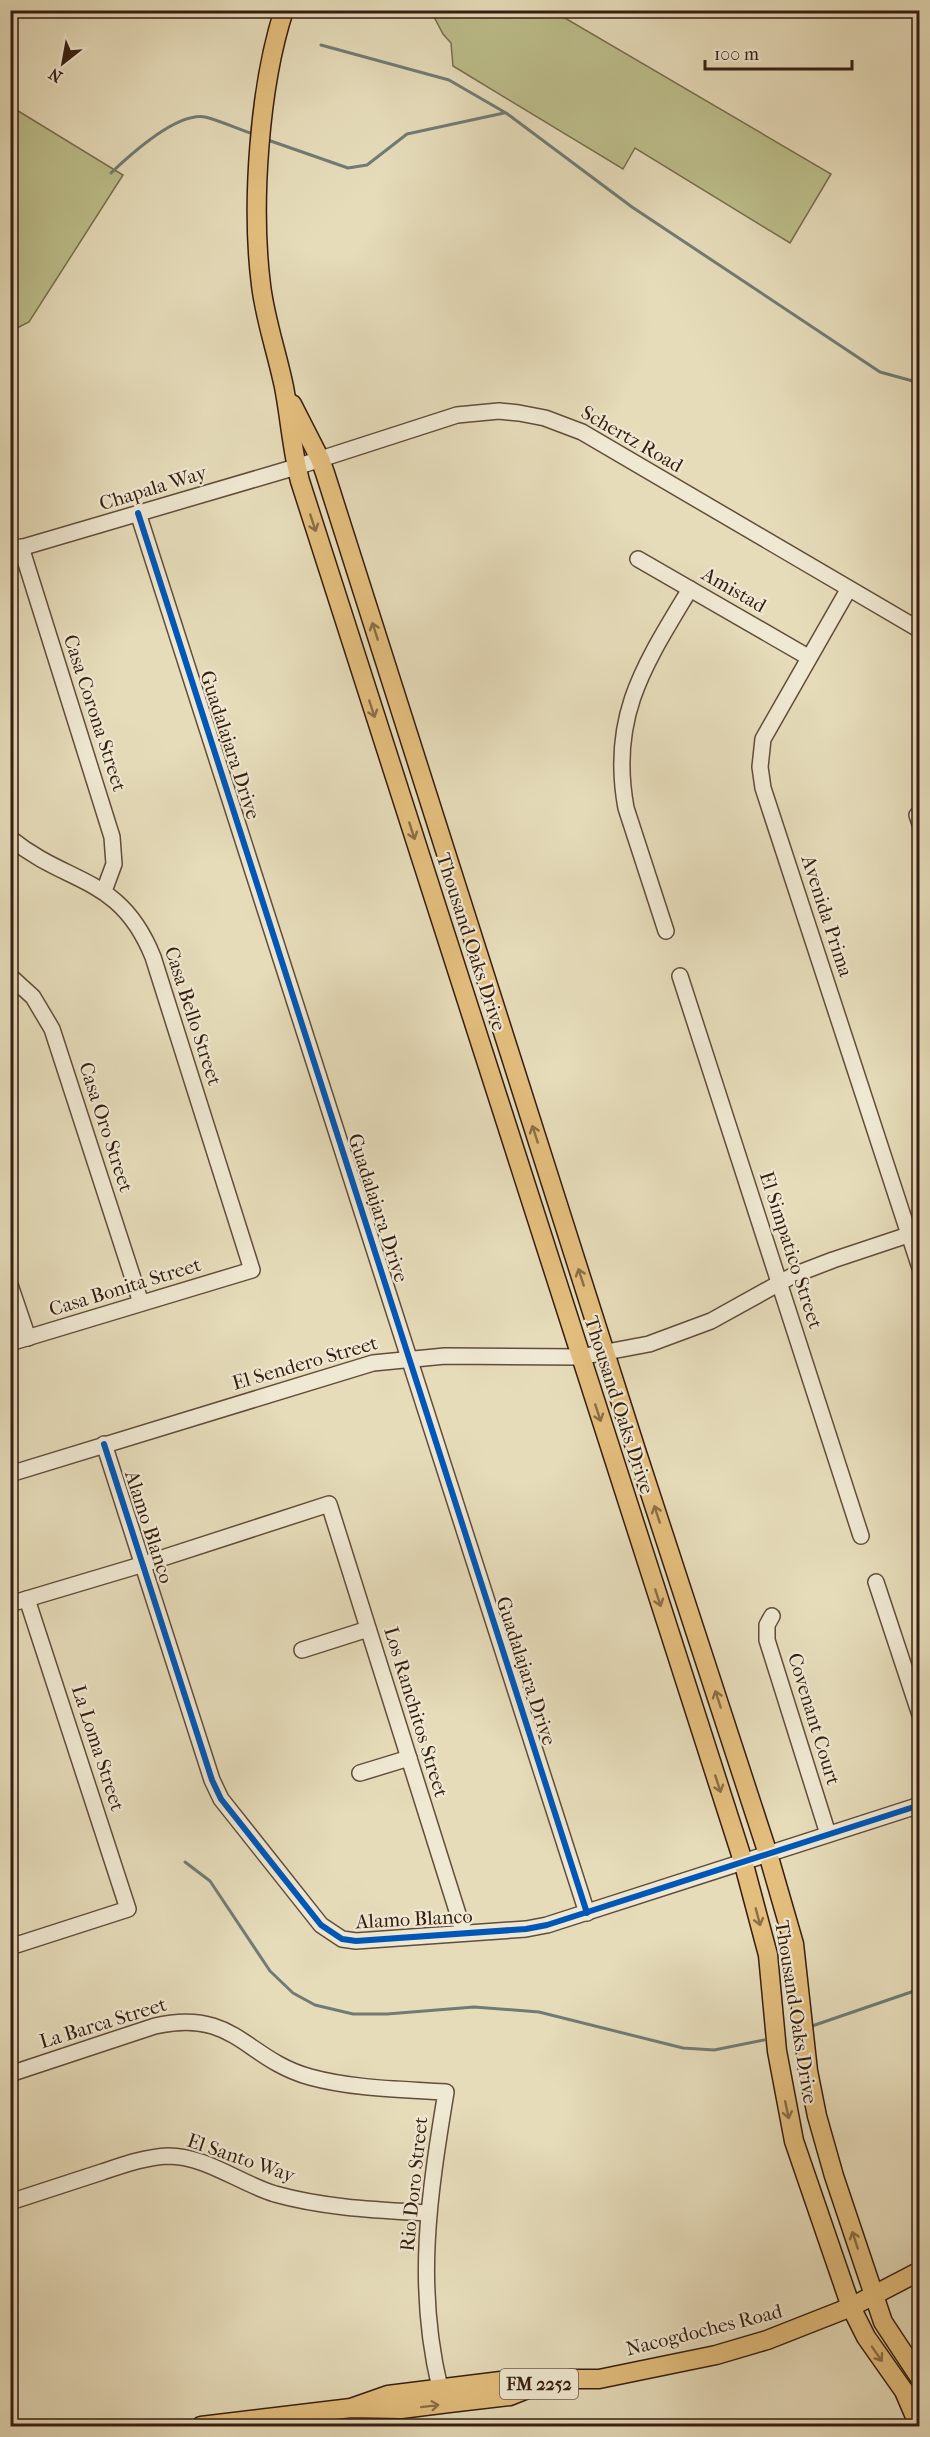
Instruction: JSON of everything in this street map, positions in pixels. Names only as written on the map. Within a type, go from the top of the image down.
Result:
[{"type":"main road","name":"Thousand Oaks Drive","points":[[284,10],[274,48],[262,121],[258,198],[261,286],[284,389],[296,467],[743,1861],[768,1955],[777,2051],[794,2141],[851,2307],[866,2337],[904,2391],[919,2427]]},
{"type":"main road","name":"Thousand Oaks Drive","points":[[284,389],[320,459],[605,1353],[768,1854],[794,1944],[808,2071],[817,2116],[834,2176],[883,2322],[894,2343],[917,2367]]},
{"type":"main road","name":"FM 2252","points":[[874,2296],[920,2271]]},
{"type":"main road","name":"Nacogdoches Road","points":[[201,2427],[351,2408],[401,2409],[510,2396],[540,2384],[571,2379],[599,2379],[716,2355],[768,2340],[874,2296]]},
{"type":"main road","name":"Nacogdoches Road","points":[[351,2408],[388,2395],[440,2388],[509,2380],[540,2384]]},
{"type":"street","name":"Schertz Road","points":[[296,467],[458,415],[499,411],[545,418],[582,432],[848,590],[920,630]]},
{"type":"street","name":"Chapala Way","points":[[16,549],[296,467]]},
{"type":"street","name":"Guadalajara Drive","points":[[138,513],[587,1912]]},
{"type":"street","name":"Casa Corona Street","points":[[16,549],[112,837],[114,864],[104,891]]},
{"type":"street","name":"Amistad","points":[[638,559],[808,657]]},
{"type":"street","points":[[666,931],[626,808],[622,787],[622,742],[631,698],[639,677],[690,589]]},
{"type":"street","name":"Avenida Prima","points":[[848,590],[763,739],[760,767],[763,788],[914,1233],[920,1268]]},
{"type":"street","name":"Casa Bello Street","points":[[10,838],[33,854],[104,891],[117,901],[135,921],[153,957],[252,1270]]},
{"type":"street","name":"Casa Oro Street","points":[[10,975],[33,997],[52,1029],[141,1304]]},
{"type":"street","name":"El Simpatico Street","points":[[680,976],[861,1536]]},
{"type":"street","name":"El Sendero Street","points":[[10,1474],[373,1363],[409,1358],[469,1355],[520,1358],[580,1357],[649,1344],[711,1321],[779,1283],[833,1260],[914,1233]]},
{"type":"street","name":"Casa Bonita Street","points":[[10,1343],[252,1270]]},
{"type":"street","points":[[10,1285],[28,1338]]},
{"type":"street","name":"Alamo Blanco","points":[[105,1444],[212,1780],[221,1799],[321,1925],[342,1939],[356,1941],[526,1929],[556,1923],[920,1805]]},
{"type":"street","name":"Los Ranchitos Street","points":[[144,1564],[329,1504],[464,1933]]},
{"type":"street","points":[[10,1604],[144,1564]]},
{"type":"street","points":[[876,1582],[920,1715]]},
{"type":"street","name":"La Loma Street","points":[[11,1945],[128,1909],[27,1599]]},
{"type":"street","name":"Covenant Court","points":[[772,1616],[767,1625],[767,1640],[828,1834]]},
{"type":"street","points":[[302,1650],[368,1629]]},
{"type":"street","points":[[360,1773],[408,1758]]},
{"type":"street","name":"La Barca Street","points":[[10,2074],[155,2026],[176,2021],[195,2021],[214,2025],[232,2033],[262,2054],[308,2077],[347,2085],[446,2092]]},
{"type":"street","name":"Rio Doro Street","points":[[440,2388],[435,2370],[426,2289],[426,2230],[446,2092]]},
{"type":"street","name":"El Santo Way","points":[[10,2202],[140,2160],[168,2156],[199,2162],[274,2194],[305,2201],[356,2208],[429,2213]]},
{"type":"green space","points":[[431,11],[553,11],[831,174],[790,243],[635,148],[623,169],[453,66],[451,43],[443,34]]},
{"type":"green space","points":[[10,106],[123,175],[29,322],[11,331]]},
{"type":"waterway","points":[[321,45],[449,80],[506,113],[632,207],[880,372],[920,383]]},
{"type":"waterway","points":[[265,139],[348,168],[367,165],[407,134],[504,113]]},
{"type":"waterway","points":[[111,173],[155,136],[181,121],[194,117],[205,117],[253,134]]},
{"type":"waterway","points":[[185,1862],[210,1881],[270,1971],[293,1993],[315,2005],[353,2014],[387,2014],[474,2007],[539,2012],[683,2048],[714,2050],[764,2040]]},
{"type":"waterway","points":[[812,2026],[920,1989]]},
{"type":"cycle path","points":[[138,513],[587,1913]]},
{"type":"cycle path","points":[[104,1444],[212,1780],[221,1799],[321,1925],[342,1939],[356,1941],[526,1929],[547,1925],[920,1805]]}]
